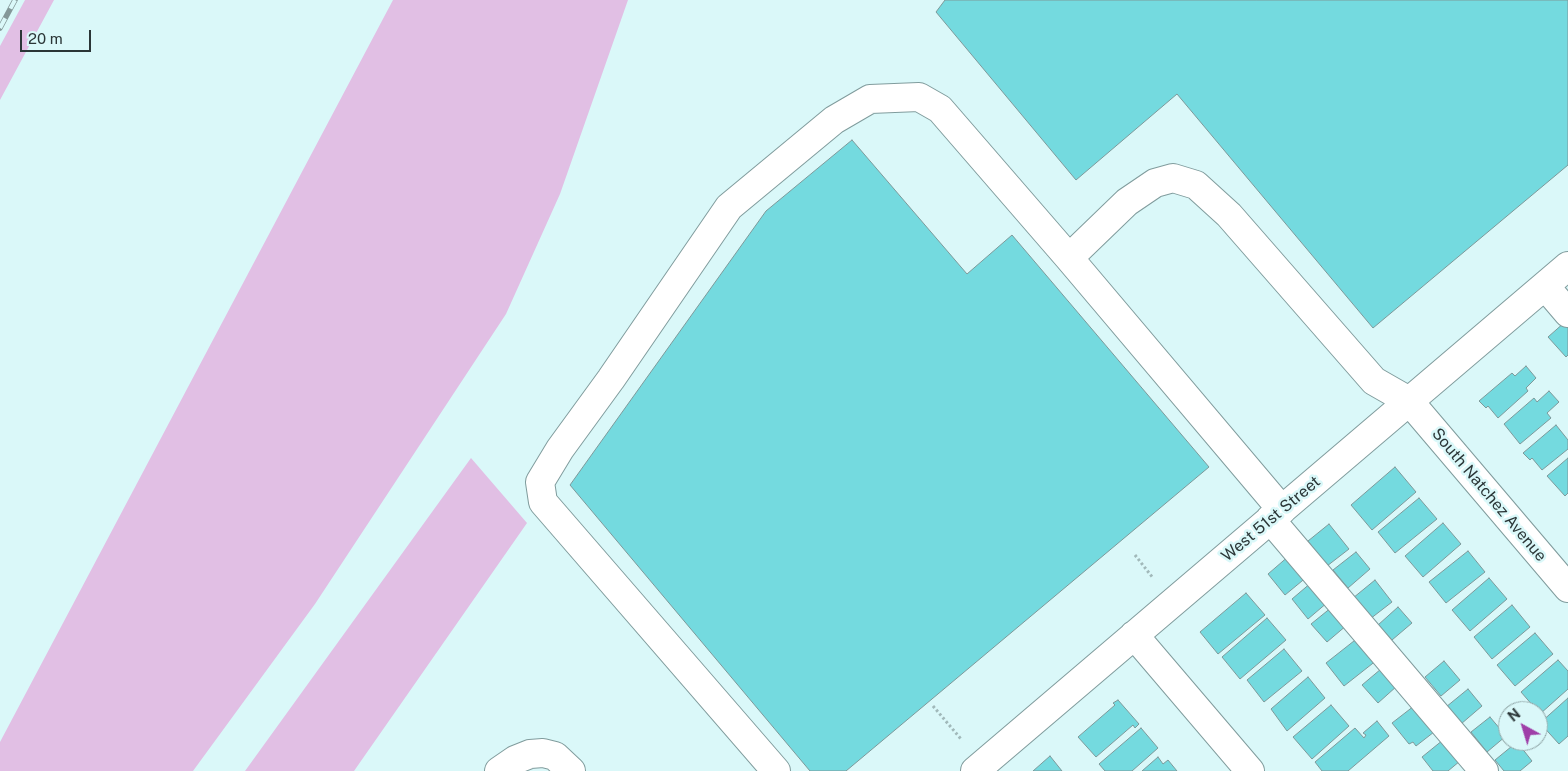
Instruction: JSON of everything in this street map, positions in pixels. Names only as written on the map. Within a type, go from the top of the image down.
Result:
[{"type":"street","points":[[776,771],[543,502],[540,482],[560,449],[611,380],[729,207],[834,120],[870,99],[919,97],[940,109],[1069,258],[1484,771]]},
{"type":"street","name":"South Natchez Avenue","points":[[1069,258],[1127,202],[1155,183],[1173,178],[1196,185],[1229,215],[1374,381],[1409,401],[1568,588]]},
{"type":"street","name":"West 51st Street","points":[[975,771],[1004,762],[1134,635],[1568,266]]},
{"type":"street","points":[[1545,286],[1568,313]]},
{"type":"street","points":[[1134,635],[1250,771]]},
{"type":"street","points":[[499,771],[515,760],[530,754],[542,753],[554,756],[571,771]]},
{"type":"path","points":[[1135,555],[1153,578]]},
{"type":"path","points":[[933,706],[961,739]]},
{"type":"shaded area","points":[[25,0],[54,0],[0,100],[0,46]]},
{"type":"shaded area","points":[[393,0],[628,0],[560,194],[506,314],[315,604],[193,771],[0,771],[0,742]]},
{"type":"shaded area","points":[[471,458],[527,523],[354,771],[245,771]]},
{"type":"building","points":[[945,0],[1568,0],[1568,165],[1373,328],[1177,94],[1076,180],[936,12]]},
{"type":"building","points":[[852,140],[967,274],[1012,235],[1209,467],[846,771],[810,771],[570,485],[766,211]]},
{"type":"building","points":[[1565,322],[1568,325],[1568,355],[1566,357],[1548,337]]},
{"type":"building","points":[[1526,366],[1536,378],[1526,388],[1528,391],[1498,418],[1488,406],[1486,408],[1479,401],[1512,373],[1515,376]]},
{"type":"building","points":[[1549,391],[1559,402],[1547,413],[1551,418],[1520,444],[1504,424],[1534,398],[1537,402]]},
{"type":"building","points":[[1556,425],[1568,440],[1568,449],[1542,470],[1532,458],[1530,460],[1523,453]]},
{"type":"building","points":[[1568,458],[1568,493],[1565,496],[1547,476]]},
{"type":"building","points":[[1395,467],[1416,492],[1372,530],[1351,505]]},
{"type":"building","points":[[1419,498],[1437,519],[1395,553],[1378,532]]},
{"type":"building","points":[[1443,523],[1461,544],[1423,577],[1405,556]]},
{"type":"building","points":[[1329,524],[1349,549],[1327,566],[1308,541]]},
{"type":"building","points":[[1468,551],[1485,572],[1446,603],[1429,582]]},
{"type":"building","points":[[1356,552],[1370,569],[1348,588],[1333,570]]},
{"type":"building","points":[[1290,555],[1308,576],[1285,595],[1268,574]]},
{"type":"building","points":[[1489,578],[1507,599],[1470,631],[1452,610]]},
{"type":"building","points":[[1375,580],[1392,602],[1370,619],[1353,598]]},
{"type":"building","points":[[1312,582],[1328,602],[1308,619],[1292,599]]},
{"type":"building","points":[[1246,593],[1265,615],[1218,654],[1200,632]]},
{"type":"building","points":[[1512,605],[1530,627],[1492,659],[1474,637]]},
{"type":"building","points":[[1332,607],[1347,625],[1327,642],[1311,624]]},
{"type":"building","points":[[1398,607],[1412,623],[1392,640],[1378,625]]},
{"type":"building","points":[[1267,618],[1286,640],[1240,679],[1222,657]]},
{"type":"building","points":[[1535,633],[1553,654],[1515,686],[1497,665]]},
{"type":"building","points":[[1359,637],[1377,660],[1344,686],[1326,663]]},
{"type":"building","points":[[1284,649],[1302,671],[1264,702],[1247,680]]},
{"type":"building","points":[[1558,660],[1568,671],[1568,689],[1548,707],[1548,701],[1529,701],[1521,692]]},
{"type":"building","points":[[1444,661],[1460,680],[1441,696],[1425,677]]},
{"type":"building","points":[[1381,669],[1397,686],[1378,703],[1362,685]]},
{"type":"building","points":[[1308,677],[1325,698],[1287,731],[1271,709]]},
{"type":"building","points":[[1468,689],[1482,706],[1461,724],[1446,707]]},
{"type":"building","points":[[1568,698],[1568,736],[1559,744],[1548,732],[1548,716]]},
{"type":"building","points":[[1118,700],[1139,724],[1135,728],[1133,725],[1096,757],[1078,737],[1115,705],[1113,703]]},
{"type":"building","points":[[1331,705],[1349,726],[1312,759],[1293,737]]},
{"type":"building","points":[[1414,706],[1434,732],[1416,746],[1413,742],[1409,744],[1392,723]]},
{"type":"building","points":[[1490,717],[1498,726],[1498,743],[1487,752],[1471,732]]},
{"type":"building","points":[[1377,721],[1389,736],[1348,771],[1322,771],[1315,762],[1355,728],[1364,738],[1366,735],[1363,733]]},
{"type":"building","points":[[1141,728],[1158,748],[1132,771],[1105,771],[1099,764]]},
{"type":"building","points":[[1443,740],[1460,761],[1448,771],[1433,771],[1422,757]]},
{"type":"building","points":[[1506,751],[1524,751],[1532,761],[1520,771],[1504,771],[1495,760]]},
{"type":"building","points":[[1050,756],[1062,771],[1033,771]]},
{"type":"building","points":[[1158,757],[1163,764],[1168,760],[1177,771],[1142,771]]},
{"type":"railway","points":[[0,28],[15,0]]}]
